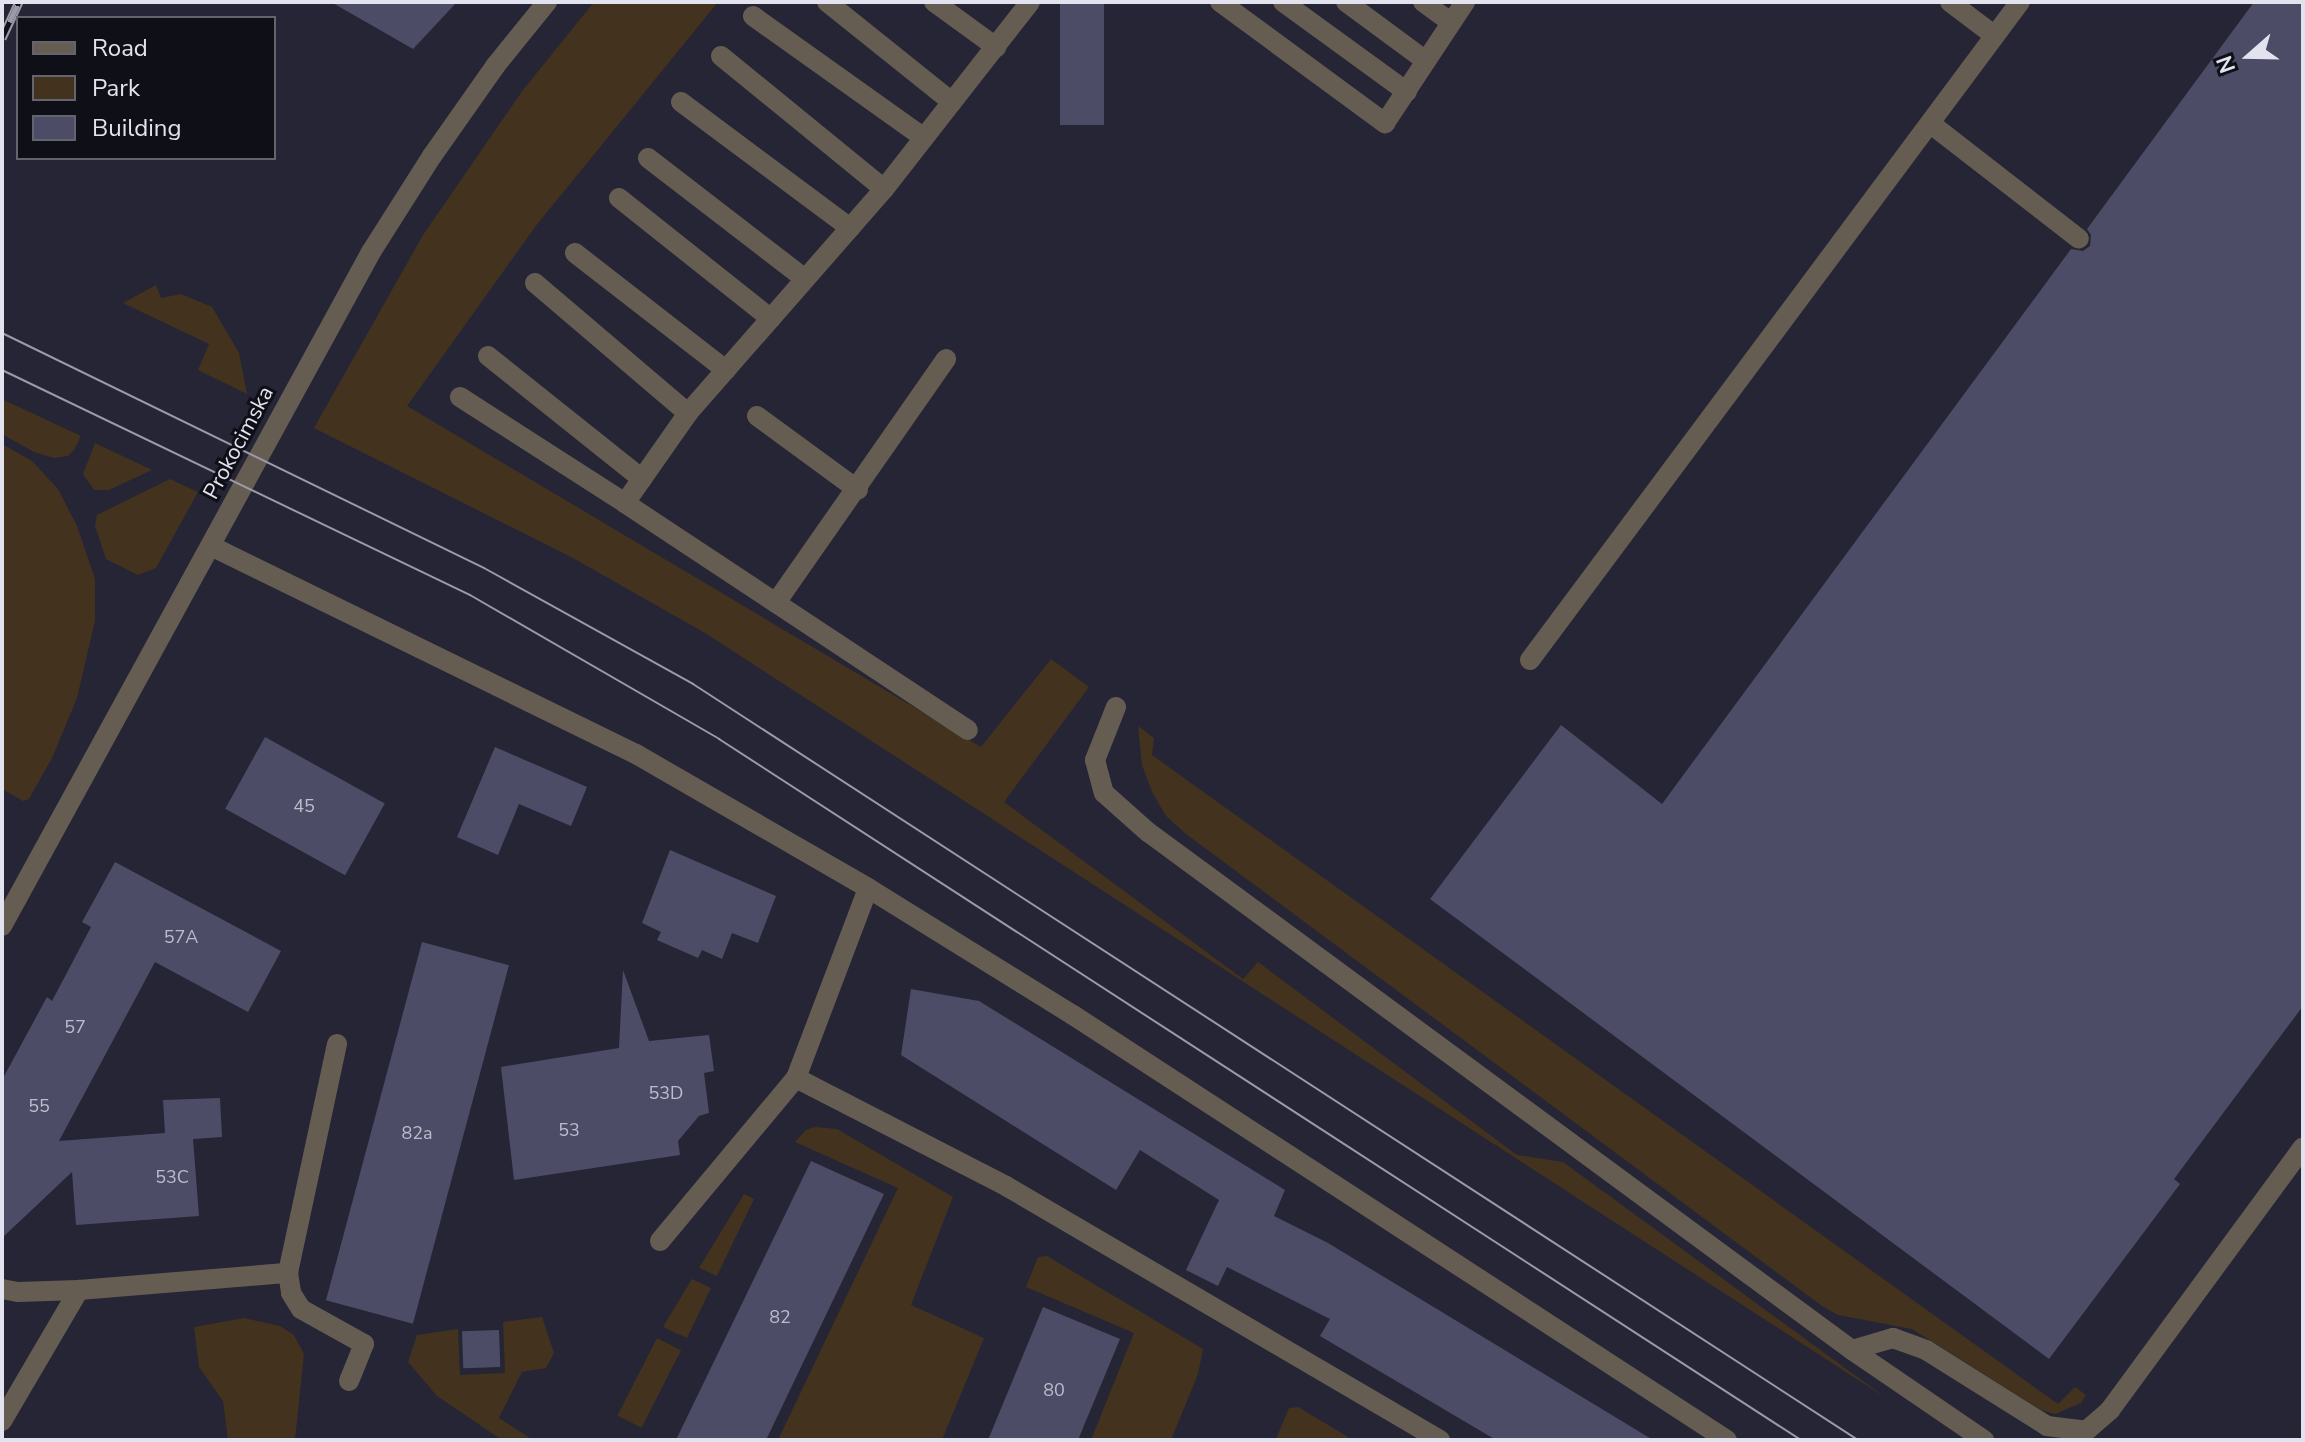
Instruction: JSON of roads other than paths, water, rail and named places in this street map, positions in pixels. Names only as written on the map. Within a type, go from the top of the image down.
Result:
[{"type":"street","name":"Prokocimska","points":[[2,926],[314,353],[399,206],[496,65],[547,2]]},
{"type":"street","points":[[827,2],[952,102]]},
{"type":"street","points":[[934,2],[996,47]]},
{"type":"street","points":[[625,503],[688,413],[884,189],[1030,2]]},
{"type":"street","points":[[1220,2],[1385,123],[1465,2]]},
{"type":"street","points":[[1283,2],[1407,92]]},
{"type":"street","points":[[1346,2],[1426,61]]},
{"type":"street","points":[[1423,2],[1451,22]]},
{"type":"street","points":[[1950,2],[1995,36]]},
{"type":"street","points":[[1530,660],[2020,2]]},
{"type":"street","points":[[753,16],[924,138]]},
{"type":"street","points":[[721,56],[884,189]]},
{"type":"street","points":[[681,102],[850,228]]},
{"type":"street","points":[[1931,124],[2079,239]]},
{"type":"street","points":[[648,158],[805,279]]},
{"type":"street","points":[[619,198],[771,319]]},
{"type":"street","points":[[575,253],[726,370]]},
{"type":"street","points":[[535,283],[688,413]]},
{"type":"street","points":[[488,356],[642,479]]},
{"type":"street","points":[[776,603],[858,490],[946,359]]},
{"type":"street","points":[[460,397],[968,730]]},
{"type":"street","points":[[757,416],[858,490]]},
{"type":"street","points":[[211,546],[636,754],[868,888],[1073,1015],[1727,1440]]},
{"type":"street","points":[[1116,707],[1095,760],[1104,793],[1137,822],[1852,1350],[1984,1440]]},
{"type":"street","points":[[660,1241],[796,1078],[868,888]]},
{"type":"street","points":[[337,1044],[288,1273],[291,1293],[301,1309],[364,1344],[349,1381]]},
{"type":"street","points":[[796,1078],[1006,1186],[1440,1440]]},
{"type":"street","points":[[1852,1350],[1893,1338],[1926,1350],[2047,1426],[2086,1431],[2110,1410],[2300,1157]]},
{"type":"street","points":[[2,1289],[18,1292],[79,1290],[288,1273]]},
{"type":"street","points":[[2,1421],[79,1290]]},
{"type":"tram line","points":[[2,333],[484,568],[693,684],[1858,1440]]},
{"type":"tram line","points":[[2,370],[470,595],[719,739],[1801,1440]]},
{"type":"railway","points":[[2,38],[19,2]]}]
